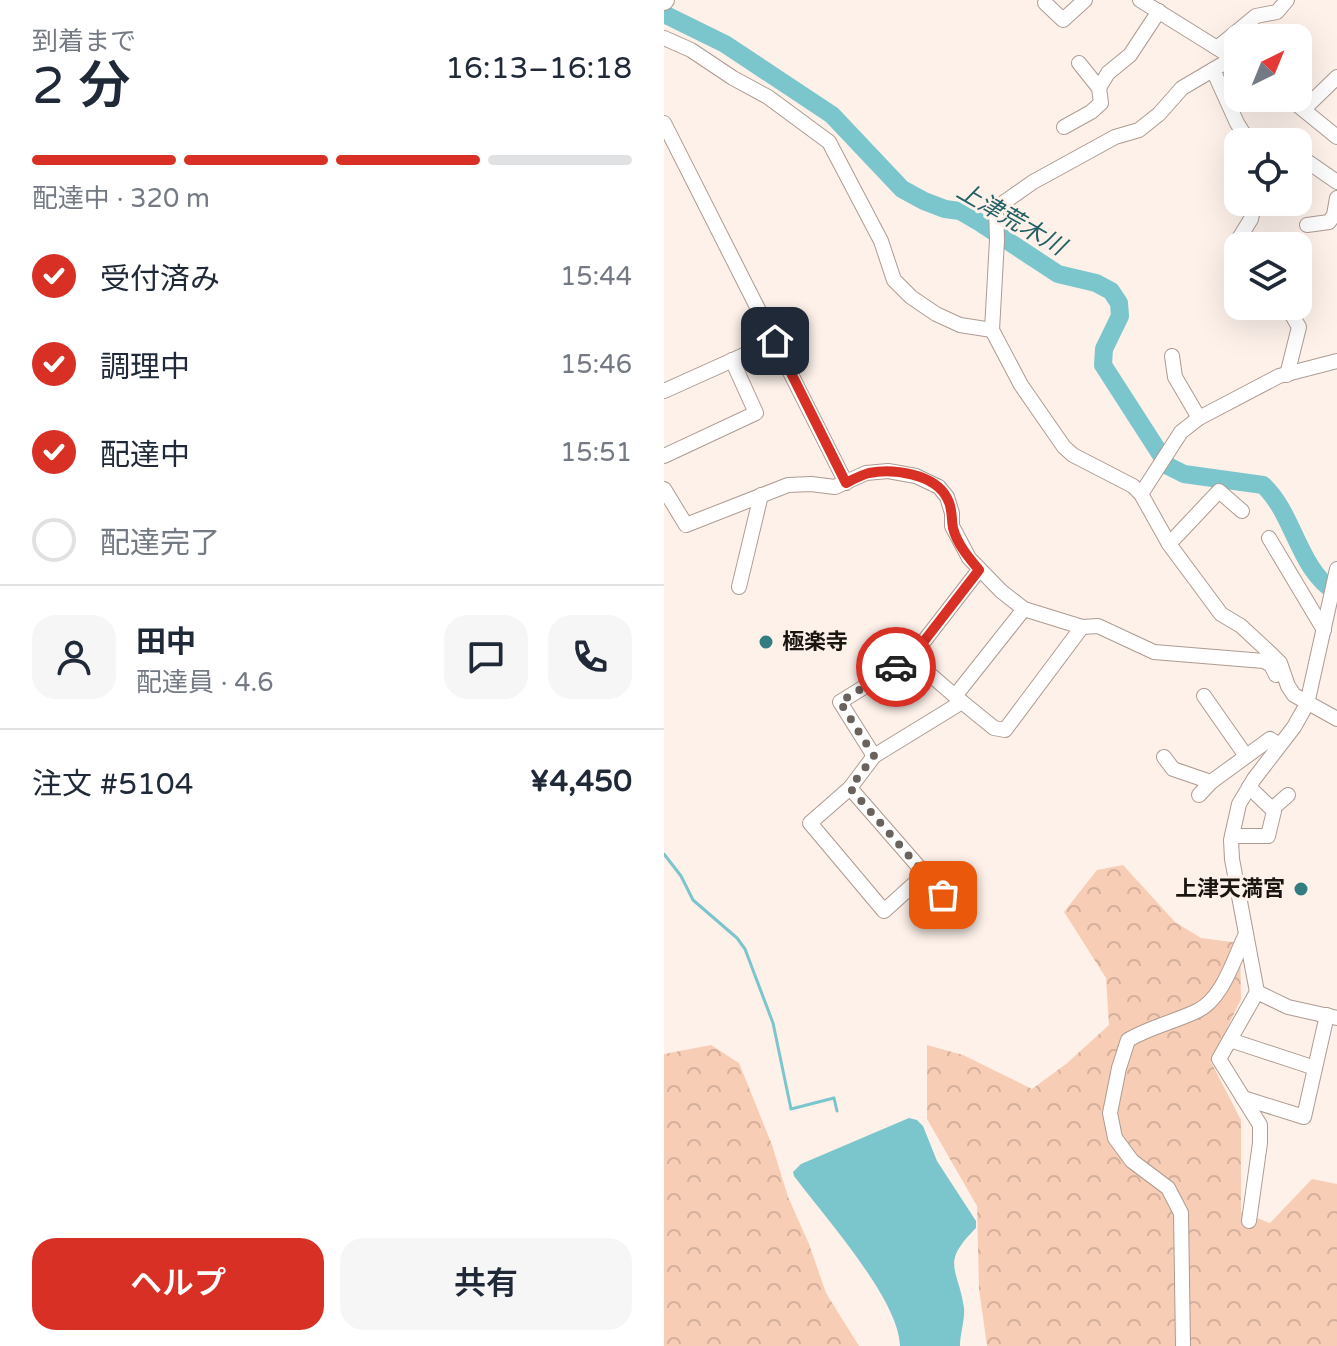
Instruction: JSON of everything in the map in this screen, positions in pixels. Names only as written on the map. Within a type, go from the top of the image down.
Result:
[{"type":"street","points":[[1045,3],[1063,20],[1085,0]]},
{"type":"street","points":[[1142,0],[1224,52]]},
{"type":"street","points":[[1217,48],[1256,16],[1277,12],[1287,0]]},
{"type":"street","points":[[1099,88],[1108,73],[1130,55],[1159,11]]},
{"type":"street","points":[[664,38],[691,50],[768,97],[829,142],[881,241],[894,280],[911,297],[936,314],[960,325],[992,330]]},
{"type":"street","points":[[1064,127],[1101,103],[1099,88],[1079,63]]},
{"type":"street","points":[[1224,65],[1182,88],[1159,114],[1139,130],[1115,137],[1033,182],[996,208],[992,330],[1021,385],[1064,447],[1073,455],[1124,479],[1141,494],[1169,544],[1221,614],[1241,626],[1280,663],[1288,686],[1305,708]]},
{"type":"street","points":[[1213,70],[1241,128]]},
{"type":"street","points":[[1312,101],[1337,77]]},
{"type":"street","points":[[1308,112],[1337,137]]},
{"type":"street","points":[[664,123],[846,483]]},
{"type":"street","points":[[1312,165],[1337,182]]},
{"type":"street","points":[[1307,225],[1329,222],[1334,215],[1337,198]]},
{"type":"street","points":[[1287,375],[1299,327],[1295,320]]},
{"type":"street","points":[[664,391],[775,341]]},
{"type":"street","points":[[1172,356],[1175,377],[1199,418]]},
{"type":"street","points":[[664,456],[756,413],[732,360]]},
{"type":"street","points":[[1141,494],[1181,432],[1199,418],[1287,375],[1337,361]]},
{"type":"street","points":[[664,489],[686,525],[788,485],[835,487],[866,473],[888,471],[916,476],[939,487],[947,497],[958,541],[979,570],[1024,609],[1082,627],[1098,626],[1154,652],[1264,661],[1276,673],[1286,698],[1337,719]]},
{"type":"street","points":[[1169,544],[1219,491],[1242,511]]},
{"type":"street","points":[[739,587],[761,495]]},
{"type":"street","points":[[1269,538],[1324,630]]},
{"type":"street","points":[[1249,1221],[1260,1125],[1219,1059],[1257,992],[1232,859],[1232,836],[1239,804],[1305,708],[1324,630],[1333,610],[1337,569]]},
{"type":"street","points":[[874,756],[840,702],[911,658],[979,570]]},
{"type":"street","points":[[925,874],[884,911],[810,823],[850,788],[874,756],[959,699],[1024,609]]},
{"type":"street","points":[[911,658],[994,728],[1005,730],[1082,627]]},
{"type":"street","points":[[1204,696],[1246,756]]},
{"type":"street","points":[[1199,795],[1211,782],[1270,739],[1280,745]]},
{"type":"street","points":[[1164,757],[1173,769],[1211,782]]},
{"type":"street","points":[[1232,836],[1268,836],[1274,811],[1249,787]]},
{"type":"street","points":[[850,788],[960,916]]},
{"type":"street","points":[[1272,809],[1288,795]]},
{"type":"street","points":[[1183,1346],[1181,1213],[1168,1188],[1132,1161],[1115,1138],[1110,1113],[1128,1040],[1146,1029],[1199,1010],[1216,995],[1246,933]]},
{"type":"street","points":[[1243,1098],[1304,1117],[1315,1068],[1332,1016],[1288,1007],[1257,992]]},
{"type":"street","points":[[1230,1040],[1315,1068]]},
{"type":"green space","points":[[1123,865],[1175,922],[1201,938],[1240,943],[1241,999],[1211,1062],[1241,1120],[1241,1212],[1270,1223],[1312,1179],[1337,1184],[1337,1346],[987,1346],[979,1289],[977,1206],[927,1119],[927,1045],[963,1055],[1032,1089],[1066,1064],[1109,1025],[1106,978],[1064,912],[1097,870]]},
{"type":"green space","points":[[711,1045],[739,1063],[826,1293],[859,1346],[664,1346],[664,1054]]},
{"type":"water","points":[[909,1118],[923,1126],[937,1161],[976,1221],[976,1228],[955,1258],[954,1266],[964,1308],[960,1346],[900,1346],[896,1327],[874,1282],[793,1172],[801,1164]]},
{"type":"waterway","name":"上津荒木川","points":[[664,14],[725,44],[832,115],[902,189],[945,209],[960,211],[1058,274],[1096,283],[1111,291],[1119,303],[1120,316],[1104,349],[1103,365],[1168,466],[1184,474],[1263,485],[1283,511],[1313,571],[1337,593]]},
{"type":"waterway","points":[[664,854],[681,876],[693,900],[737,938],[745,949],[773,1023],[791,1109],[834,1098],[837,1111]]},
{"type":"way so far","points":[[896,667],[840,702],[874,756],[850,788],[943,895]]},
{"type":"place","name":"極楽寺","points":[[766,642]]},
{"type":"place","name":"上津天満宮","points":[[1301,889]]},
{"type":"route","points":[[775,341],[846,483],[866,473],[888,471],[916,476],[939,487],[947,497],[958,541],[979,570],[911,658],[896,667]]}]
